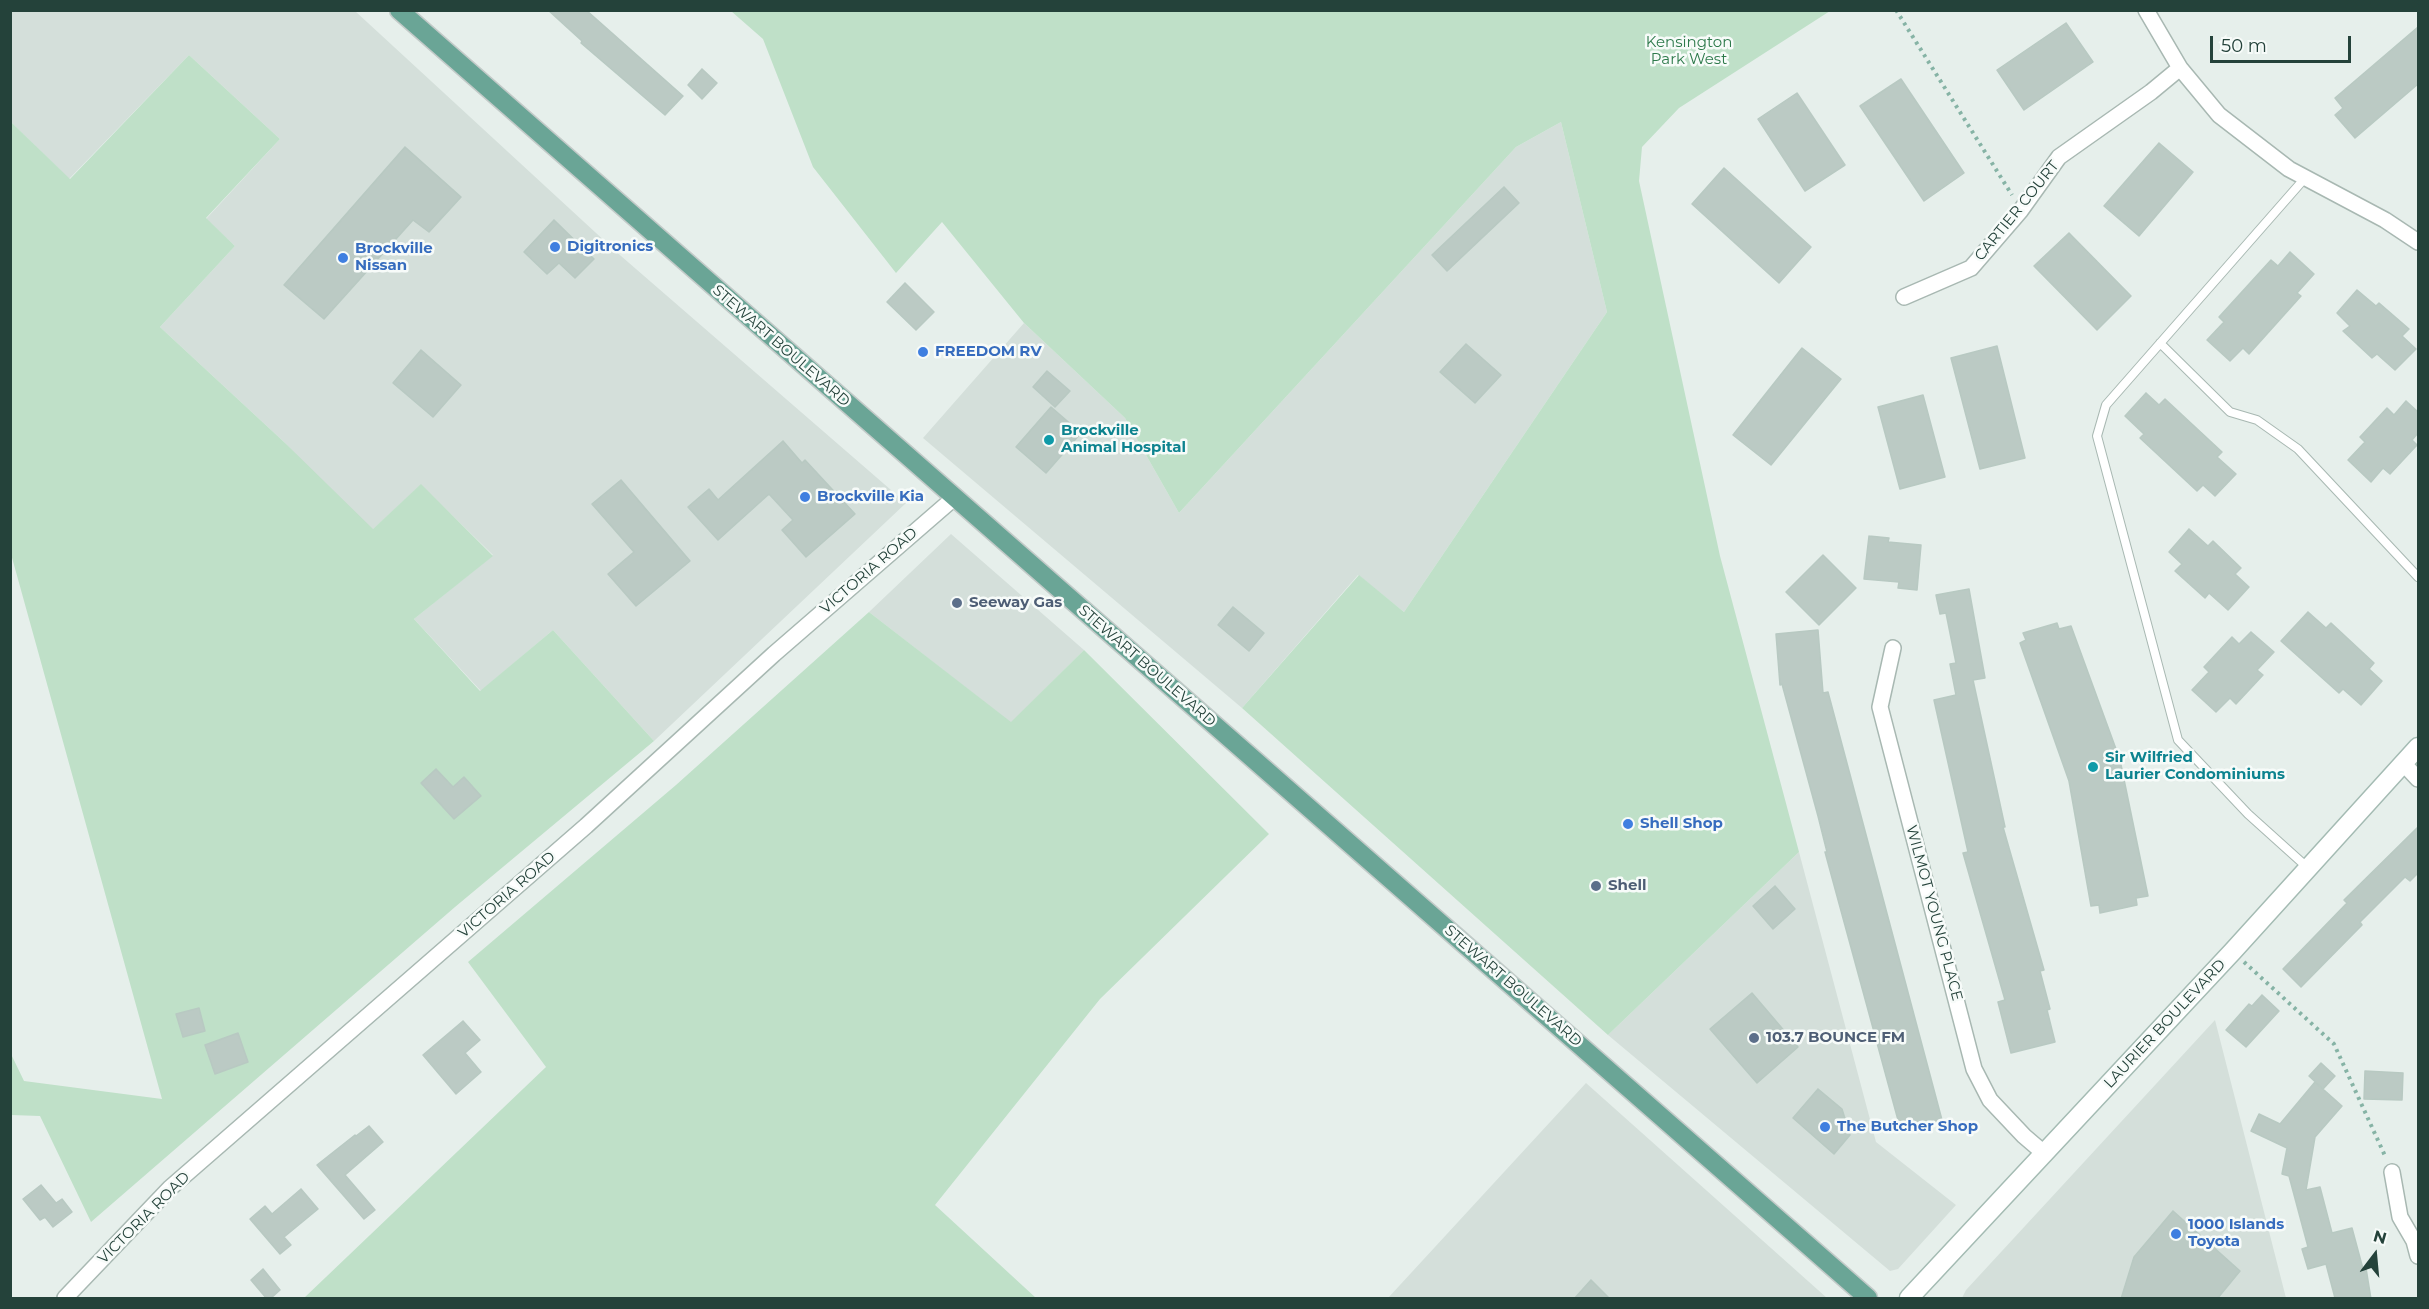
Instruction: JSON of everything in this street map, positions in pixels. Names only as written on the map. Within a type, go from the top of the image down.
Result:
[{"type":"main road","name":"STEWART BOULEVARD","points":[[399,10],[1868,1299]]},
{"type":"street","points":[[2146,10],[2180,69],[2219,115],[2289,169],[2385,220],[2418,242]]},
{"type":"street","name":"CARTIER COURT","points":[[1904,297],[1971,268],[2021,210],[2059,157],[2180,69]]},
{"type":"street","name":"VICTORIA ROAD","points":[[65,1299],[170,1188],[586,826],[774,654],[954,498]]},
{"type":"street","name":"WILMOT YOUNG PLACE","points":[[1893,648],[1880,707],[1974,1070],[1990,1100],[2024,1136],[2045,1154]]},
{"type":"street","name":"LAURIER BOULEVARD","points":[[1909,1299],[2233,951],[2418,747]]},
{"type":"street","points":[[2403,763],[2418,779]]},
{"type":"street","points":[[2392,1172],[2400,1217],[2414,1241],[2418,1256]]},
{"type":"lane","points":[[2306,177],[2106,405],[2097,436],[2178,740],[2248,814],[2308,868]]},
{"type":"lane","points":[[2160,343],[2230,412],[2257,420],[2298,449],[2418,577]]},
{"type":"path","points":[[1896,10],[2021,210]]},
{"type":"path","points":[[2233,951],[2334,1044],[2392,1172]]},
{"type":"shaded area","points":[[10,11],[355,11],[621,256],[906,503],[654,741],[553,630],[481,691],[414,619],[493,555],[421,485],[369,533],[283,441],[160,327],[235,246],[206,219],[280,139],[189,55],[69,179],[11,122]]},
{"type":"shaded area","points":[[1561,122],[1607,312],[1404,612],[1358,575],[1242,708],[923,438],[1024,323],[1125,418],[1179,513],[1516,147]]},
{"type":"shaded area","points":[[951,534],[1084,650],[1011,723],[869,612]]},
{"type":"shaded area","points":[[1799,852],[1876,1142],[1956,1205],[1898,1269],[1890,1271],[1608,1035]]},
{"type":"shaded area","points":[[2215,1020],[2286,1298],[1962,1298],[1966,1290]]},
{"type":"shaded area","points":[[1586,1083],[1827,1298],[1388,1298]]},
{"type":"green space","name":"Kensington Park West","points":[[731,11],[1830,11],[1679,108],[1642,147],[1639,181],[1720,556],[1799,852],[1608,1035],[1242,708],[1359,575],[1404,612],[1607,312],[1561,122],[1516,147],[1179,513],[1125,418],[1024,323],[942,222],[896,273],[813,167],[763,39]]},
{"type":"green space","points":[[189,55],[280,139],[206,218],[235,246],[160,327],[283,441],[373,529],[421,484],[493,556],[414,619],[480,691],[553,630],[654,741],[455,907],[91,1222],[40,1116],[11,1115],[10,1052],[24,1081],[162,1099],[11,554],[11,122],[70,179]]},
{"type":"green space","points":[[869,612],[1011,722],[1084,650],[1269,834],[1100,999],[935,1205],[1036,1298],[304,1298],[546,1067],[468,962],[676,785]]},
{"type":"building","points":[[548,10],[586,10],[683,96],[665,115],[581,43],[582,41]]},
{"type":"building","points":[[2066,23],[2093,62],[2024,110],[1997,70]]},
{"type":"building","points":[[2418,27],[2418,84],[2355,138],[2335,115],[2343,108],[2335,98]]},
{"type":"building","points":[[702,69],[717,83],[702,99],[688,85]]},
{"type":"building","points":[[1901,79],[1964,173],[1924,201],[1860,106]]},
{"type":"building","points":[[1797,93],[1845,165],[1805,191],[1758,119]]},
{"type":"building","points":[[2159,143],[2193,172],[2139,236],[2104,206]]},
{"type":"building","name":"Brockville Nissan","points":[[405,147],[461,197],[429,232],[413,220],[324,319],[284,285]]},
{"type":"building","points":[[1724,168],[1811,247],[1779,283],[1692,204]]},
{"type":"building","points":[[1504,187],[1519,203],[1447,271],[1432,255]]},
{"type":"building","name":"Digitronics","points":[[554,220],[594,259],[575,278],[559,263],[547,274],[524,252]]},
{"type":"building","points":[[2069,233],[2131,296],[2097,330],[2034,266]]},
{"type":"building","points":[[2290,252],[2314,274],[2297,293],[2301,296],[2249,354],[2243,348],[2230,361],[2207,340],[2224,322],[2219,317],[2271,260],[2278,266]]},
{"type":"building","points":[[905,283],[934,312],[916,330],[887,302]]},
{"type":"building","points":[[2357,290],[2376,306],[2379,303],[2409,329],[2402,336],[2416,349],[2395,370],[2377,354],[2372,358],[2343,331],[2350,326],[2337,313]]},
{"type":"building","points":[[1466,344],[1501,375],[1475,403],[1440,372]]},
{"type":"building","points":[[1997,346],[2025,458],[1980,469],[1951,358]]},
{"type":"building","points":[[1802,348],[1841,379],[1771,465],[1733,435]]},
{"type":"building","points":[[421,350],[461,385],[433,417],[393,383]]},
{"type":"building","points":[[1047,371],[1070,391],[1055,407],[1033,387]]},
{"type":"building","points":[[2146,393],[2159,405],[2165,399],[2222,452],[2217,457],[2236,474],[2215,496],[2203,485],[2197,491],[2140,438],[2144,434],[2125,416]]},
{"type":"building","points":[[1923,395],[1945,477],[1900,489],[1878,407]]},
{"type":"building","points":[[2406,401],[2418,412],[2418,433],[2412,440],[2417,445],[2390,474],[2383,468],[2371,482],[2348,460],[2365,442],[2360,437],[2387,408],[2394,415]]},
{"type":"building","name":"Brockville Animal Hospital","points":[[1051,407],[1081,433],[1046,473],[1016,447]]},
{"type":"building","name":"Brockville Kia","points":[[783,441],[802,463],[805,460],[855,514],[806,557],[782,530],[793,520],[769,494],[718,540],[688,507],[709,489],[718,500]]},
{"type":"building","points":[[621,480],[690,561],[636,606],[608,574],[634,552],[592,504]]},
{"type":"building","points":[[2189,529],[2208,546],[2213,541],[2241,568],[2235,574],[2249,587],[2228,610],[2209,593],[2205,598],[2175,571],[2182,564],[2169,552]]},
{"type":"building","points":[[1869,536],[1889,538],[1888,542],[1921,545],[1917,590],[1898,588],[1899,582],[1864,579]]},
{"type":"building","points":[[1823,555],[1856,588],[1819,625],[1786,592]]},
{"type":"building","points":[[1969,589],[1985,678],[1973,680],[2005,827],[2003,827],[2044,970],[2040,971],[2050,1009],[2047,1010],[2055,1042],[2011,1053],[1998,1002],[2005,1000],[1963,853],[1968,852],[1934,700],[1956,695],[1950,664],[1956,663],[1946,613],[1940,614],[1936,595]]},
{"type":"building","points":[[1233,607],[1264,633],[1249,651],[1218,625]]},
{"type":"building","points":[[2308,612],[2326,628],[2331,623],[2374,663],[2369,669],[2382,681],[2361,705],[2343,689],[2339,693],[2281,641]]},
{"type":"building","name":"Sir Wilfried Laurier Condominiums","points":[[2057,623],[2059,629],[2071,626],[2120,760],[2148,896],[2136,898],[2137,905],[2100,913],[2099,905],[2091,906],[2069,781],[2020,643],[2026,640],[2023,633]]},
{"type":"building","points":[[1818,630],[1823,693],[1828,692],[1942,1120],[1901,1131],[1825,852],[1827,852],[1818,816],[1782,684],[1780,685],[1776,634]]},
{"type":"building","points":[[2251,632],[2274,652],[2257,670],[2263,675],[2236,704],[2230,698],[2216,712],[2192,690],[2209,672],[2204,667],[2232,637],[2239,644]]},
{"type":"building","points":[[436,769],[453,787],[464,777],[481,796],[454,819],[421,783]]},
{"type":"building","points":[[2418,827],[2418,873],[2410,881],[2405,877],[2301,987],[2283,969],[2347,903],[2344,900]]},
{"type":"building","points":[[1775,886],[1795,909],[1773,929],[1753,906]]},
{"type":"building","name":"103.7 BOUNCE FM","points":[[1752,993],[1798,1047],[1757,1083],[1710,1029]]},
{"type":"building","points":[[2262,995],[2279,1011],[2246,1047],[2226,1030],[2249,1004],[2252,1006]]},
{"type":"building","points":[[199,1008],[205,1031],[183,1037],[176,1014]]},
{"type":"building","points":[[463,1021],[480,1040],[465,1053],[481,1072],[456,1094],[423,1055]]},
{"type":"building","points":[[238,1033],[248,1062],[215,1074],[205,1045]]},
{"type":"building","points":[[2321,1063],[2335,1076],[2323,1089],[2309,1076]]},
{"type":"building","points":[[2365,1071],[2403,1073],[2402,1100],[2364,1099]]},
{"type":"building","points":[[2315,1082],[2342,1106],[2315,1137],[2306,1190],[2320,1187],[2332,1233],[2352,1228],[2363,1269],[2366,1268],[2371,1299],[2335,1298],[2326,1264],[2308,1269],[2302,1249],[2308,1247],[2289,1176],[2282,1174],[2287,1148],[2251,1131],[2259,1114],[2280,1124]]},
{"type":"building","name":"The Butcher Shop","points":[[1818,1089],[1842,1109],[1850,1135],[1834,1154],[1793,1118]]},
{"type":"building","points":[[369,1126],[383,1142],[345,1175],[375,1210],[364,1219],[317,1165]]},
{"type":"building","points":[[41,1185],[56,1203],[62,1199],[72,1212],[53,1227],[45,1217],[40,1220],[23,1199]]},
{"type":"building","points":[[301,1189],[318,1209],[284,1237],[291,1245],[280,1254],[250,1219],[265,1206],[272,1214]]},
{"type":"building","name":"1000 Islands Toyota","points":[[2173,1211],[2240,1271],[2217,1299],[2121,1299],[2134,1257]]},
{"type":"building","points":[[263,1269],[280,1290],[270,1299],[267,1299],[251,1280]]},
{"type":"building","points":[[1591,1280],[1610,1299],[1574,1299]]},
{"type":"place","name":"Digitronics","points":[[555,247]]},
{"type":"place","name":"Brockville Nissan","points":[[343,258]]},
{"type":"place","name":"FREEDOM RV","points":[[923,352]]},
{"type":"place","name":"Brockville Animal Hospital","points":[[1049,440]]},
{"type":"place","name":"Brockville Kia","points":[[805,497]]},
{"type":"place","name":"Seeway Gas","points":[[957,603]]},
{"type":"place","name":"Sir Wilfried Laurier Condominiums","points":[[2093,767]]},
{"type":"place","name":"Shell Shop","points":[[1628,824]]},
{"type":"place","name":"Shell","points":[[1596,886]]},
{"type":"place","name":"103.7 BOUNCE FM","points":[[1754,1038]]},
{"type":"place","name":"The Butcher Shop","points":[[1825,1127]]},
{"type":"place","name":"1000 Islands Toyota","points":[[2176,1234]]}]
